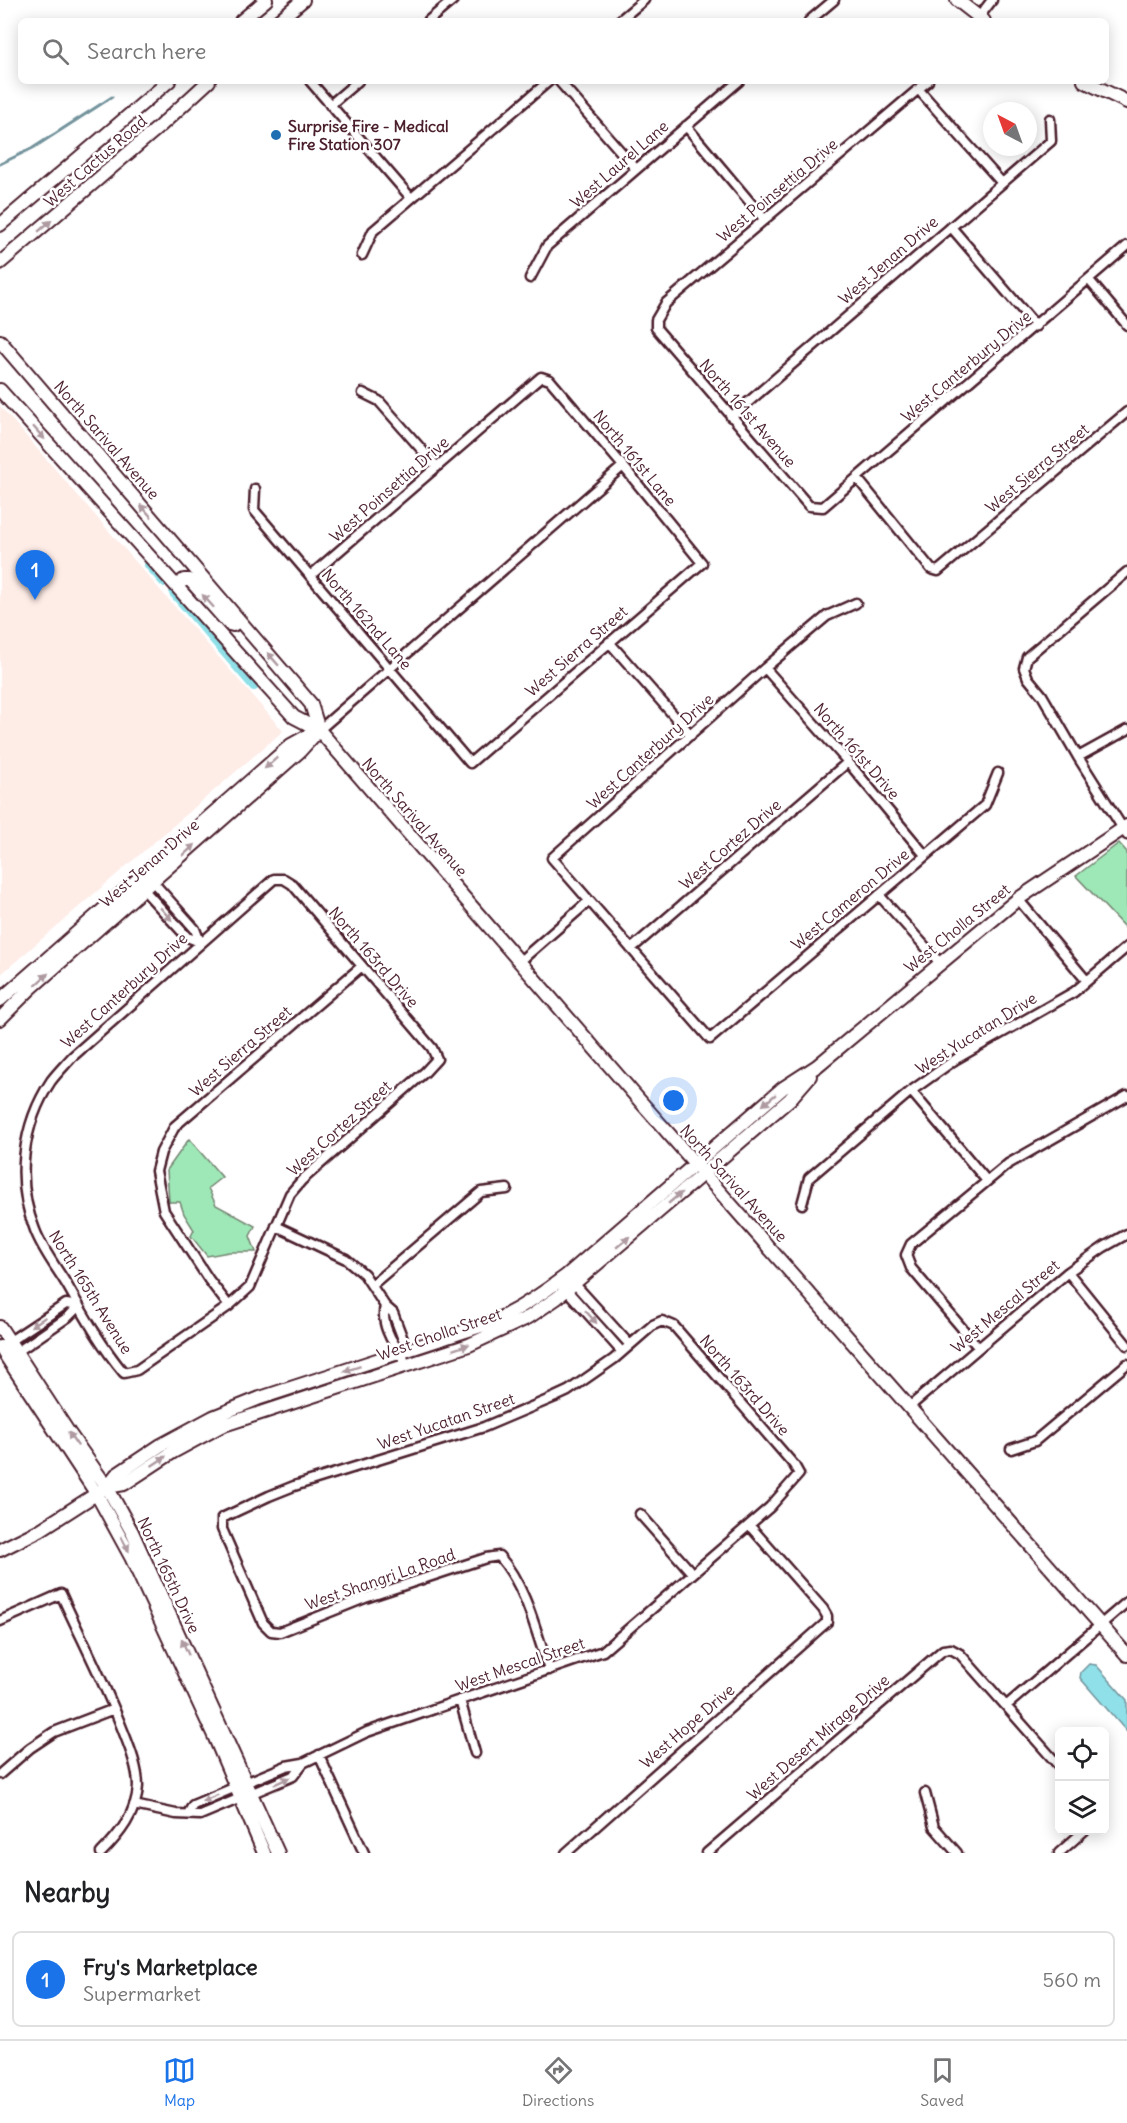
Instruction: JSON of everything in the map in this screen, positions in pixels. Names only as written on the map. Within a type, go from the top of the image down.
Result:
[{"type":"street","points":[[245,18],[266,0]]},
{"type":"street","points":[[282,18],[303,0]]},
{"type":"street","points":[[432,18],[453,0]]},
{"type":"street","points":[[813,18],[834,0]]},
{"type":"street","points":[[957,0],[978,18]]},
{"type":"street","points":[[981,18],[992,0]]},
{"type":"street","points":[[622,18],[640,1]]},
{"type":"street","name":"West Cactus Road","points":[[0,225],[165,84]]},
{"type":"street","name":"West Cactus Road","points":[[0,263],[160,126],[205,84]]},
{"type":"street","points":[[312,84],[411,198]]},
{"type":"street","points":[[330,105],[354,84]]},
{"type":"street","points":[[362,255],[373,231],[545,84]]},
{"type":"street","points":[[563,84],[635,168]]},
{"type":"street","name":"West Laurel Lane","points":[[530,278],[547,246],[735,84]]},
{"type":"street","name":"West Poinsettia Drive","points":[[656,328],[656,320],[666,303],[925,84]]},
{"type":"street","points":[[1090,84],[1127,102]]},
{"type":"street","points":[[919,90],[1002,183]]},
{"type":"street","name":"West Jenan Drive","points":[[731,417],[1050,141],[1050,119]]},
{"type":"street","points":[[686,126],[765,220]]},
{"type":"street","points":[[951,227],[1036,326]]},
{"type":"street","name":"West Canterbury Drive","points":[[823,507],[1127,246]]},
{"type":"street","points":[[1089,280],[1127,325]]},
{"type":"street","name":"North 161st Avenue","points":[[656,328],[809,506],[823,507]]},
{"type":"street","name":"North Sarival Avenue","points":[[0,341],[311,704],[319,730]]},
{"type":"street","name":"West Poinsettia Drive","points":[[310,576],[542,377]]},
{"type":"street","name":"North 161st Lane","points":[[542,377],[550,380],[702,563]]},
{"type":"street","name":"North Sarival Avenue","points":[[0,390],[294,717],[319,730],[908,1408],[1127,1655]]},
{"type":"street","points":[[363,393],[379,401],[437,467]]},
{"type":"street","name":"West Sierra Street","points":[[857,478],[931,569],[938,571],[1127,412]]},
{"type":"street","name":"West Jenan Drive","points":[[0,1019],[22,996],[300,751],[319,730],[623,466]]},
{"type":"street","name":"North 162nd Lane","points":[[255,489],[254,510],[470,763]]},
{"type":"street","name":"West Sierra Street","points":[[470,763],[702,563]]},
{"type":"street","points":[[1126,829],[1078,757],[1042,694],[1028,678],[1024,668],[1027,657],[1127,572]]},
{"type":"street","points":[[176,586],[184,580],[190,580],[229,624],[233,625],[239,621]]},
{"type":"street","name":"West Canterbury Drive","points":[[590,901],[552,858],[765,668],[827,616],[856,603]]},
{"type":"street","points":[[609,642],[691,735]]},
{"type":"street","name":"North 161st Drive","points":[[765,668],[848,762],[925,855]]},
{"type":"street","name":"West Jenan Drive","points":[[0,1000],[291,745],[319,730]]},
{"type":"street","points":[[1078,757],[1127,730]]},
{"type":"street","name":"West Cortez Drive","points":[[631,949],[848,762]]},
{"type":"street","name":"West Cameron Drive","points":[[631,949],[710,1039],[985,805],[998,773]]},
{"type":"street","name":"West Cholla Street","points":[[567,1282],[695,1163],[783,1088],[818,1066],[1018,899],[1126,829]]},
{"type":"street","points":[[141,877],[187,937],[200,942]]},
{"type":"street","name":"West Canterbury Drive","points":[[23,1155],[35,1110],[52,1080],[72,1057],[274,879],[284,879]]},
{"type":"street","name":"North 163rd Drive","points":[[284,879],[292,884],[432,1048],[437,1059]]},
{"type":"street","points":[[879,895],[940,963]]},
{"type":"street","points":[[1018,899],[1086,980]]},
{"type":"street","points":[[519,962],[590,901],[631,949]]},
{"type":"street","name":"West Yucatan Drive","points":[[802,1204],[809,1178],[911,1091],[956,1059],[1074,992],[1127,947]]},
{"type":"street","name":"West Sierra Street","points":[[229,1306],[209,1280],[164,1211],[156,1171],[161,1152],[175,1126],[362,966]]},
{"type":"street","name":"West Cortez Street","points":[[124,1373],[137,1370],[229,1306],[250,1287],[290,1194],[302,1180],[437,1059]]},
{"type":"street","name":"West Cholla Street","points":[[0,1550],[40,1530],[102,1490],[124,1484],[187,1443],[221,1426],[404,1358],[503,1318],[567,1282],[704,1173],[790,1099],[818,1066]]},
{"type":"street","points":[[911,1091],[987,1181]]},
{"type":"street","points":[[978,1347],[911,1268],[906,1255],[911,1244],[1008,1164],[1127,1096]]},
{"type":"street","name":"North 165th Avenue","points":[[23,1155],[24,1193],[35,1230],[79,1306],[124,1373]]},
{"type":"street","points":[[373,1284],[481,1192],[507,1189]]},
{"type":"street","points":[[276,1226],[346,1259],[373,1284],[385,1306],[383,1315],[394,1347],[404,1358]]},
{"type":"street","name":"West Mescal Street","points":[[908,1408],[1068,1272],[1127,1234]]},
{"type":"street","points":[[1068,1272],[1127,1345]]},
{"type":"street","points":[[567,1282],[630,1345]]},
{"type":"street","points":[[567,1282],[622,1352]]},
{"type":"street","points":[[7,1349],[66,1304],[79,1306]]},
{"type":"street","points":[[7,1349],[68,1317],[79,1306]]},
{"type":"street","name":"North 163rd Drive","points":[[662,1321],[674,1326],[794,1465],[799,1474]]},
{"type":"street","name":"West Yucatan Street","points":[[271,1631],[263,1623],[222,1529],[222,1518],[294,1486],[494,1422],[568,1390],[622,1352],[653,1325],[662,1321]]},
{"type":"street","name":"North 165th Drive","points":[[0,1327],[7,1349],[69,1433],[152,1573],[244,1791],[264,1853]]},
{"type":"street","points":[[1011,1449],[1035,1441],[1127,1364]]},
{"type":"street","name":"West Mescal Street","points":[[134,1806],[188,1814],[193,1805],[293,1776],[303,1763],[367,1732],[603,1651],[770,1507],[799,1474]]},
{"type":"street","points":[[640,1514],[692,1573]]},
{"type":"street","name":"West Hope Drive","points":[[566,1853],[826,1622],[827,1616],[823,1609],[749,1525]]},
{"type":"street","name":"West Shangri La Road","points":[[271,1631],[280,1632],[365,1598],[486,1558],[500,1556],[515,1579],[530,1614],[549,1670]]},
{"type":"street","points":[[0,1621],[61,1594],[114,1708],[131,1753],[138,1786],[134,1806],[120,1834],[101,1853]]},
{"type":"street","points":[[1055,1762],[1006,1706],[1127,1602]]},
{"type":"street","name":"West Desert Mirage Drive","points":[[707,1853],[943,1650],[951,1649],[960,1654],[1006,1706]]},
{"type":"street","points":[[460,1700],[475,1753]]},
{"type":"street","points":[[0,1774],[30,1748],[54,1732],[114,1708]]},
{"type":"street","points":[[319,1755],[364,1853]]},
{"type":"street","name":"North 165th Drive","points":[[244,1791],[278,1853]]},
{"type":"street","points":[[925,1793],[934,1827],[957,1853]]},
{"type":"street","points":[[1059,1853],[1079,1835]]},
{"type":"shaded area","points":[[0,406],[283,731],[0,975]]},
{"type":"green space","points":[[1119,843],[1127,852],[1127,930],[1076,876]]},
{"type":"green space","points":[[189,1139],[222,1177],[208,1188],[216,1205],[255,1226],[250,1236],[256,1252],[229,1252],[207,1256],[191,1236],[194,1230],[180,1202],[169,1202],[167,1170]]},
{"type":"water","points":[[1089,1664],[1096,1665],[1127,1700],[1127,1732],[1080,1678],[1081,1672]]},
{"type":"waterway","points":[[0,164],[33,148],[112,97]]},
{"type":"waterway","points":[[149,565],[164,582]]},
{"type":"waterway","points":[[174,593],[254,686]]},
{"type":"place","name":"Surprise Fire - Medical Fire Station 307","points":[[276,135]]},
{"type":"place","name":"Fry's Marketplace","points":[[35,600]]}]
